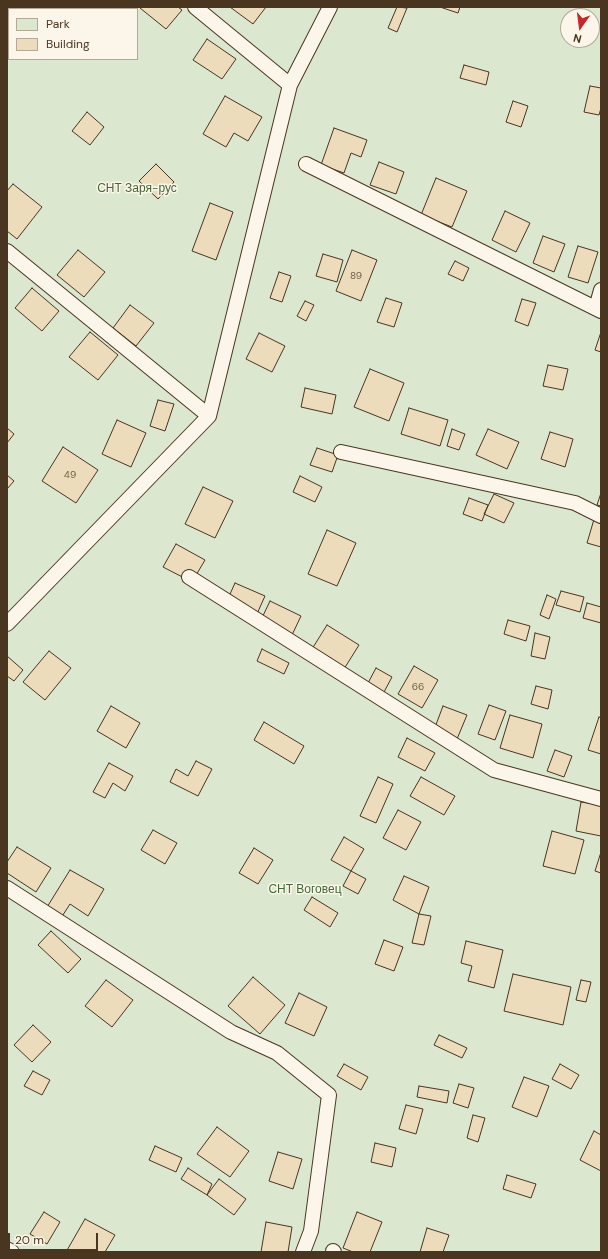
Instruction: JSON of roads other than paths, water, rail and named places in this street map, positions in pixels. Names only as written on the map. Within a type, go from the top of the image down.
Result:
[{"type":"lane","points":[[195,7],[290,85]]},
{"type":"lane","points":[[7,624],[210,416],[290,85],[330,7]]},
{"type":"lane","points":[[306,164],[598,310],[601,290]]},
{"type":"lane","points":[[7,251],[210,416]]},
{"type":"lane","points":[[341,452],[575,503],[601,516]]},
{"type":"lane","points":[[189,577],[494,770],[601,799]]},
{"type":"lane","points":[[7,888],[231,1032],[277,1053],[329,1095],[311,1230],[303,1252]]},
{"type":"lane","points":[[7,1249],[12,1252]]},
{"type":"park label","name":"СНТ Заря-рус","points":[[137,189]]},
{"type":"park label","name":"СНТ Воговец","points":[[305,890]]}]
